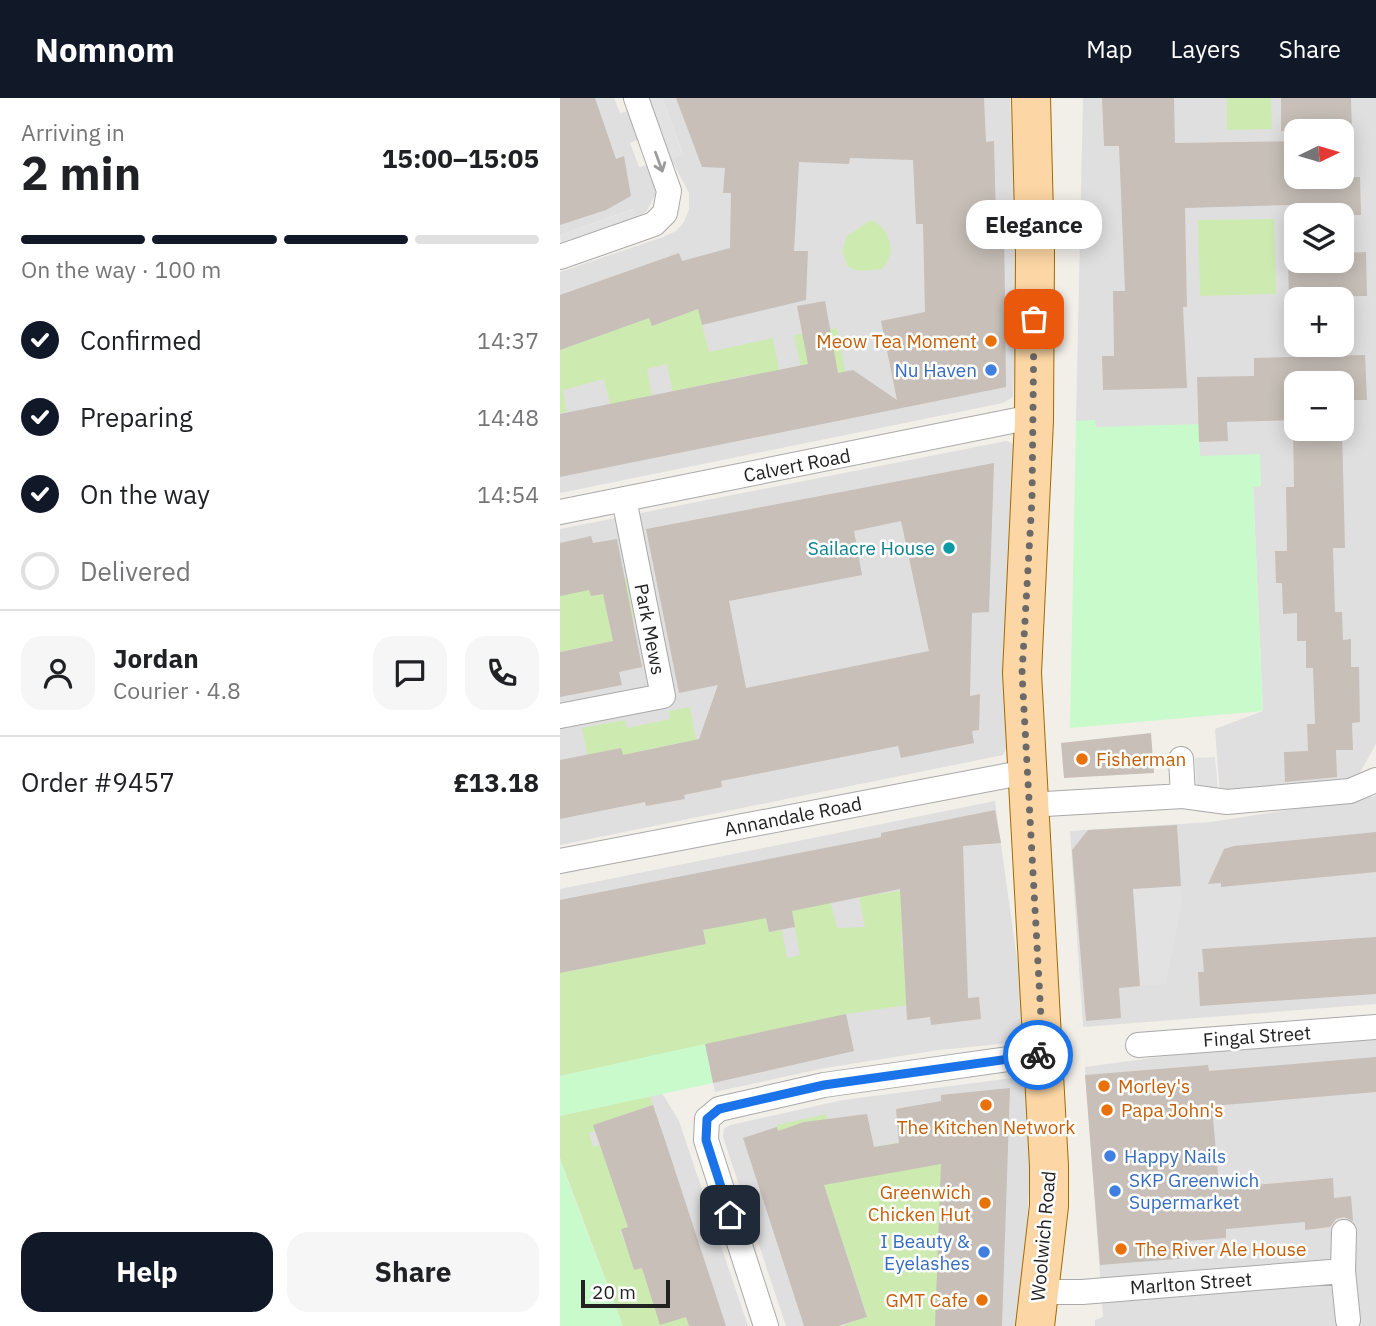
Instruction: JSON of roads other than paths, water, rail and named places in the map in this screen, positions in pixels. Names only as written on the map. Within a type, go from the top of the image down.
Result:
[{"type":"main road","name":"Woolwich Road","points":[[1031,98],[1035,254],[1034,421],[1023,654],[1027,788],[1049,1206],[1037,1309]]},
{"type":"street","points":[[560,257],[654,224],[665,213],[669,191],[636,98]]},
{"type":"street","name":"Calvert Road","points":[[560,512],[1009,422],[1034,421]]},
{"type":"street","name":"Park Mews","points":[[560,716],[663,696],[624,499]]},
{"type":"street","points":[[1181,759],[1183,796]]},
{"type":"street","name":"Annandale Road","points":[[560,861],[1027,788],[1183,796],[1227,802],[1350,791],[1376,780]]},
{"type":"street","name":"Fingal Street","points":[[1138,1045],[1376,1027]]},
{"type":"street","points":[[766,1326],[706,1140],[707,1119],[719,1109],[824,1085],[1043,1054]]},
{"type":"street","points":[[1344,1232],[1343,1272],[1348,1320]]},
{"type":"street","name":"Marlton Street","points":[[1037,1309],[1082,1292],[1343,1272]]},
{"type":"place","name":"Elegance","points":[[1034,319]]},
{"type":"place","name":"Meow Tea Moment","points":[[991,341]]},
{"type":"place","name":"Nu Haven","points":[[991,370]]},
{"type":"place","name":"Sailacre House","points":[[949,548]]},
{"type":"place","name":"Fisherman","points":[[1082,759]]},
{"type":"place","name":"Morley's","points":[[1104,1086]]},
{"type":"place","name":"The Kitchen Network","points":[[986,1105]]},
{"type":"place","name":"Papa John's","points":[[1107,1110]]},
{"type":"place","name":"Happy Nails","points":[[1110,1156]]},
{"type":"place","name":"SKP Greenwich Supermarket","points":[[1115,1191]]},
{"type":"place","name":"Greenwich Chicken Hut","points":[[985,1203]]},
{"type":"place","name":"The River Ale House","points":[[1121,1249]]},
{"type":"place","name":"I Beauty & Eyelashes","points":[[984,1252]]},
{"type":"place","name":"GMT Cafe","points":[[982,1300]]}]
